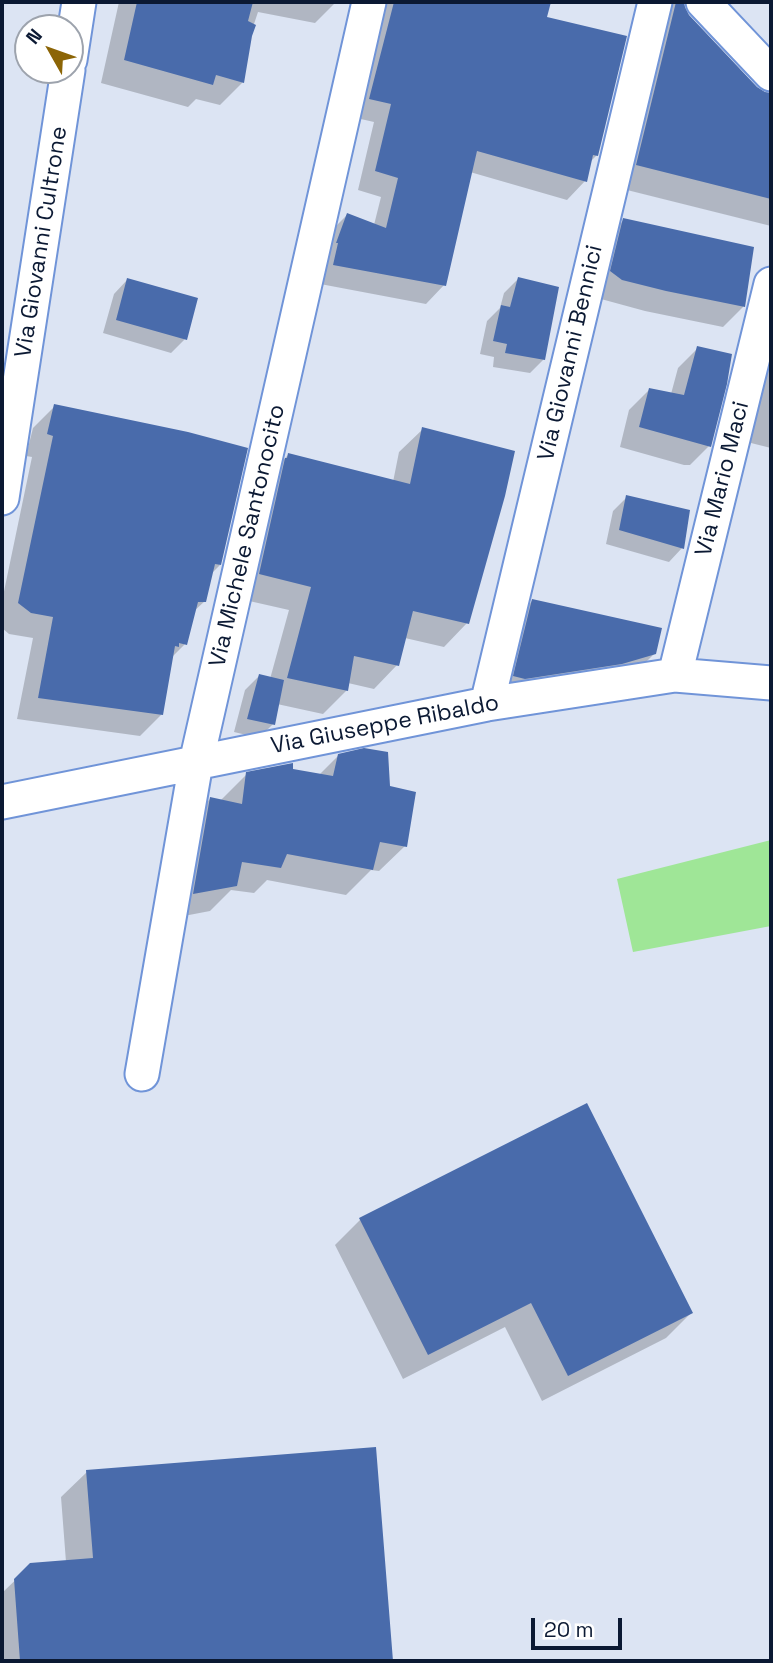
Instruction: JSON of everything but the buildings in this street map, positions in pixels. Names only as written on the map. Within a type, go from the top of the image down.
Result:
[{"type":"street","name":"Via Michele Santonocito","points":[[142,1074],[196,763],[369,2]]},
{"type":"street","name":"Via Giovanni Bennici","points":[[487,704],[655,2]]},
{"type":"street","points":[[703,2],[771,74]]},
{"type":"street","name":"Via Giovanni Cultrone","points":[[2,498],[66,84]]},
{"type":"street","name":"Via Mario Maci","points":[[675,674],[771,284]]},
{"type":"street","name":"Via Giuseppe Ribaldo","points":[[2,802],[487,704],[675,674],[771,683]]},
{"type":"green space","points":[[771,840],[771,926],[633,952],[617,879]]}]
